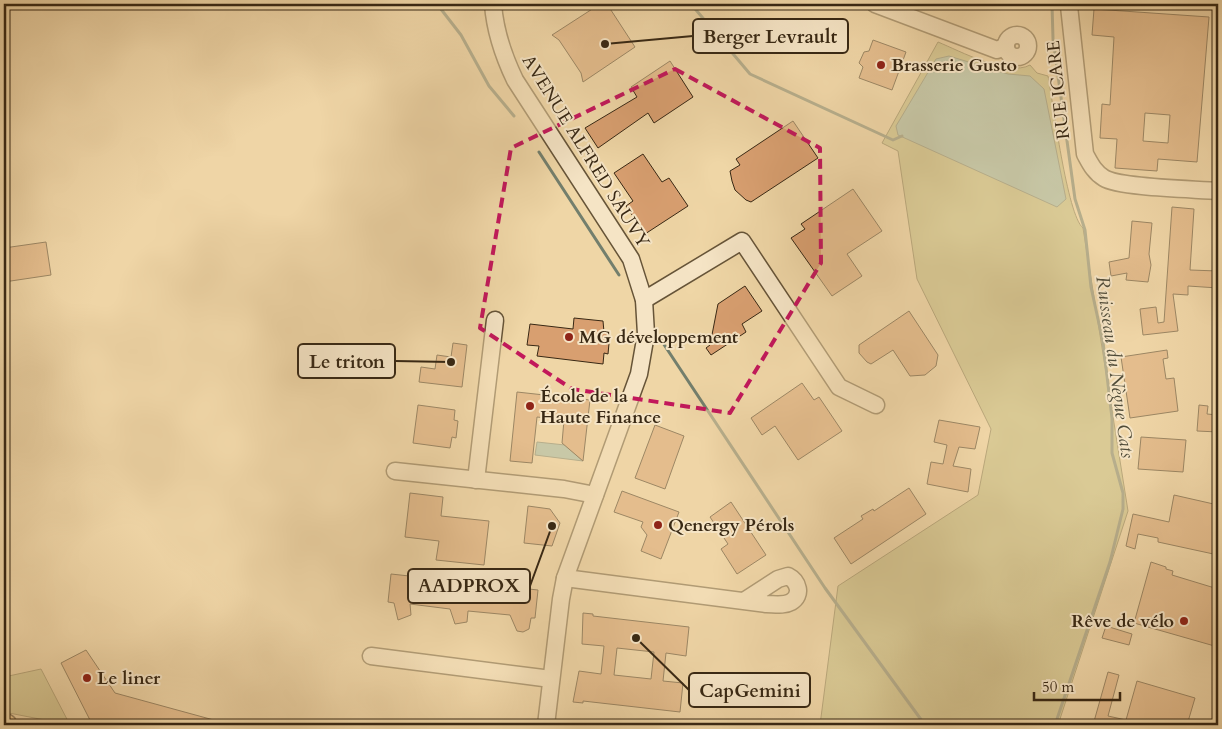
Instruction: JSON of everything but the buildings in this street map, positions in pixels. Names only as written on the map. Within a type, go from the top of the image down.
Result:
[{"type":"street","name":"AVENUE ALFRED SAUVY","points":[[493,4],[496,32],[515,80],[631,259],[644,300],[646,334],[639,374],[565,578],[546,725]]},
{"type":"street","points":[[875,4],[997,50],[1006,46]]},
{"type":"street","name":"RUE ICARE","points":[[1069,6],[1085,154],[1093,168],[1105,178],[1121,184],[1218,191]]},
{"type":"street","points":[[644,300],[742,241],[839,387],[876,405]]},
{"type":"street","points":[[476,480],[495,320]]},
{"type":"street","points":[[395,471],[595,494]]},
{"type":"street","points":[[565,578],[744,601]]},
{"type":"street","points":[[370,656],[551,679]]},
{"type":"highlighted area","points":[[675,69],[820,148],[821,263],[730,413],[572,389],[480,328],[511,148]]},
{"type":"shaded area","points":[[938,42],[984,61],[1009,68],[1021,68],[1030,65],[1037,73],[1048,76],[1066,181],[1077,219],[1083,228],[1128,511],[1058,725],[820,725],[838,586],[978,495],[991,429],[917,279],[898,151],[882,143]]},
{"type":"shaded area","points":[[949,56],[1008,74],[1030,76],[1044,89],[1066,199],[1057,207],[898,135],[896,126],[936,59]]},
{"type":"shaded area","points":[[537,442],[565,445],[583,461],[535,455]]},
{"type":"shaded area","points":[[41,669],[70,725],[4,712],[4,677]]},
{"type":"waterway","points":[[437,4],[461,35],[489,86],[514,116]]},
{"type":"waterway","points":[[691,4],[750,74],[893,140],[902,136]]},
{"type":"waterway","name":"Ruisseau du Nègue Cats","points":[[1052,4],[1053,39],[1075,199],[1085,230],[1091,287],[1103,342],[1112,418],[1112,453],[1123,493],[1123,509],[1110,562],[1055,725]]},
{"type":"waterway","points":[[539,152],[619,275]]},
{"type":"waterway","points":[[661,340],[825,588],[925,725]]},
{"type":"place","name":"Berger Levrault","points":[[605,44]]},
{"type":"place","name":"Brasserie Gusto","points":[[881,65]]},
{"type":"place","name":"MG développement","points":[[569,337]]},
{"type":"place","name":"Le triton","points":[[451,362]]},
{"type":"place","name":"École de la Haute Finance","points":[[530,406]]},
{"type":"place","name":"Qenergy Pérols","points":[[658,525]]},
{"type":"place","name":"AADPROX","points":[[552,526]]},
{"type":"place","name":"Rêve de vélo","points":[[1184,621]]},
{"type":"place","name":"CapGemini","points":[[636,638]]},
{"type":"place","name":"Le liner","points":[[87,678]]}]
